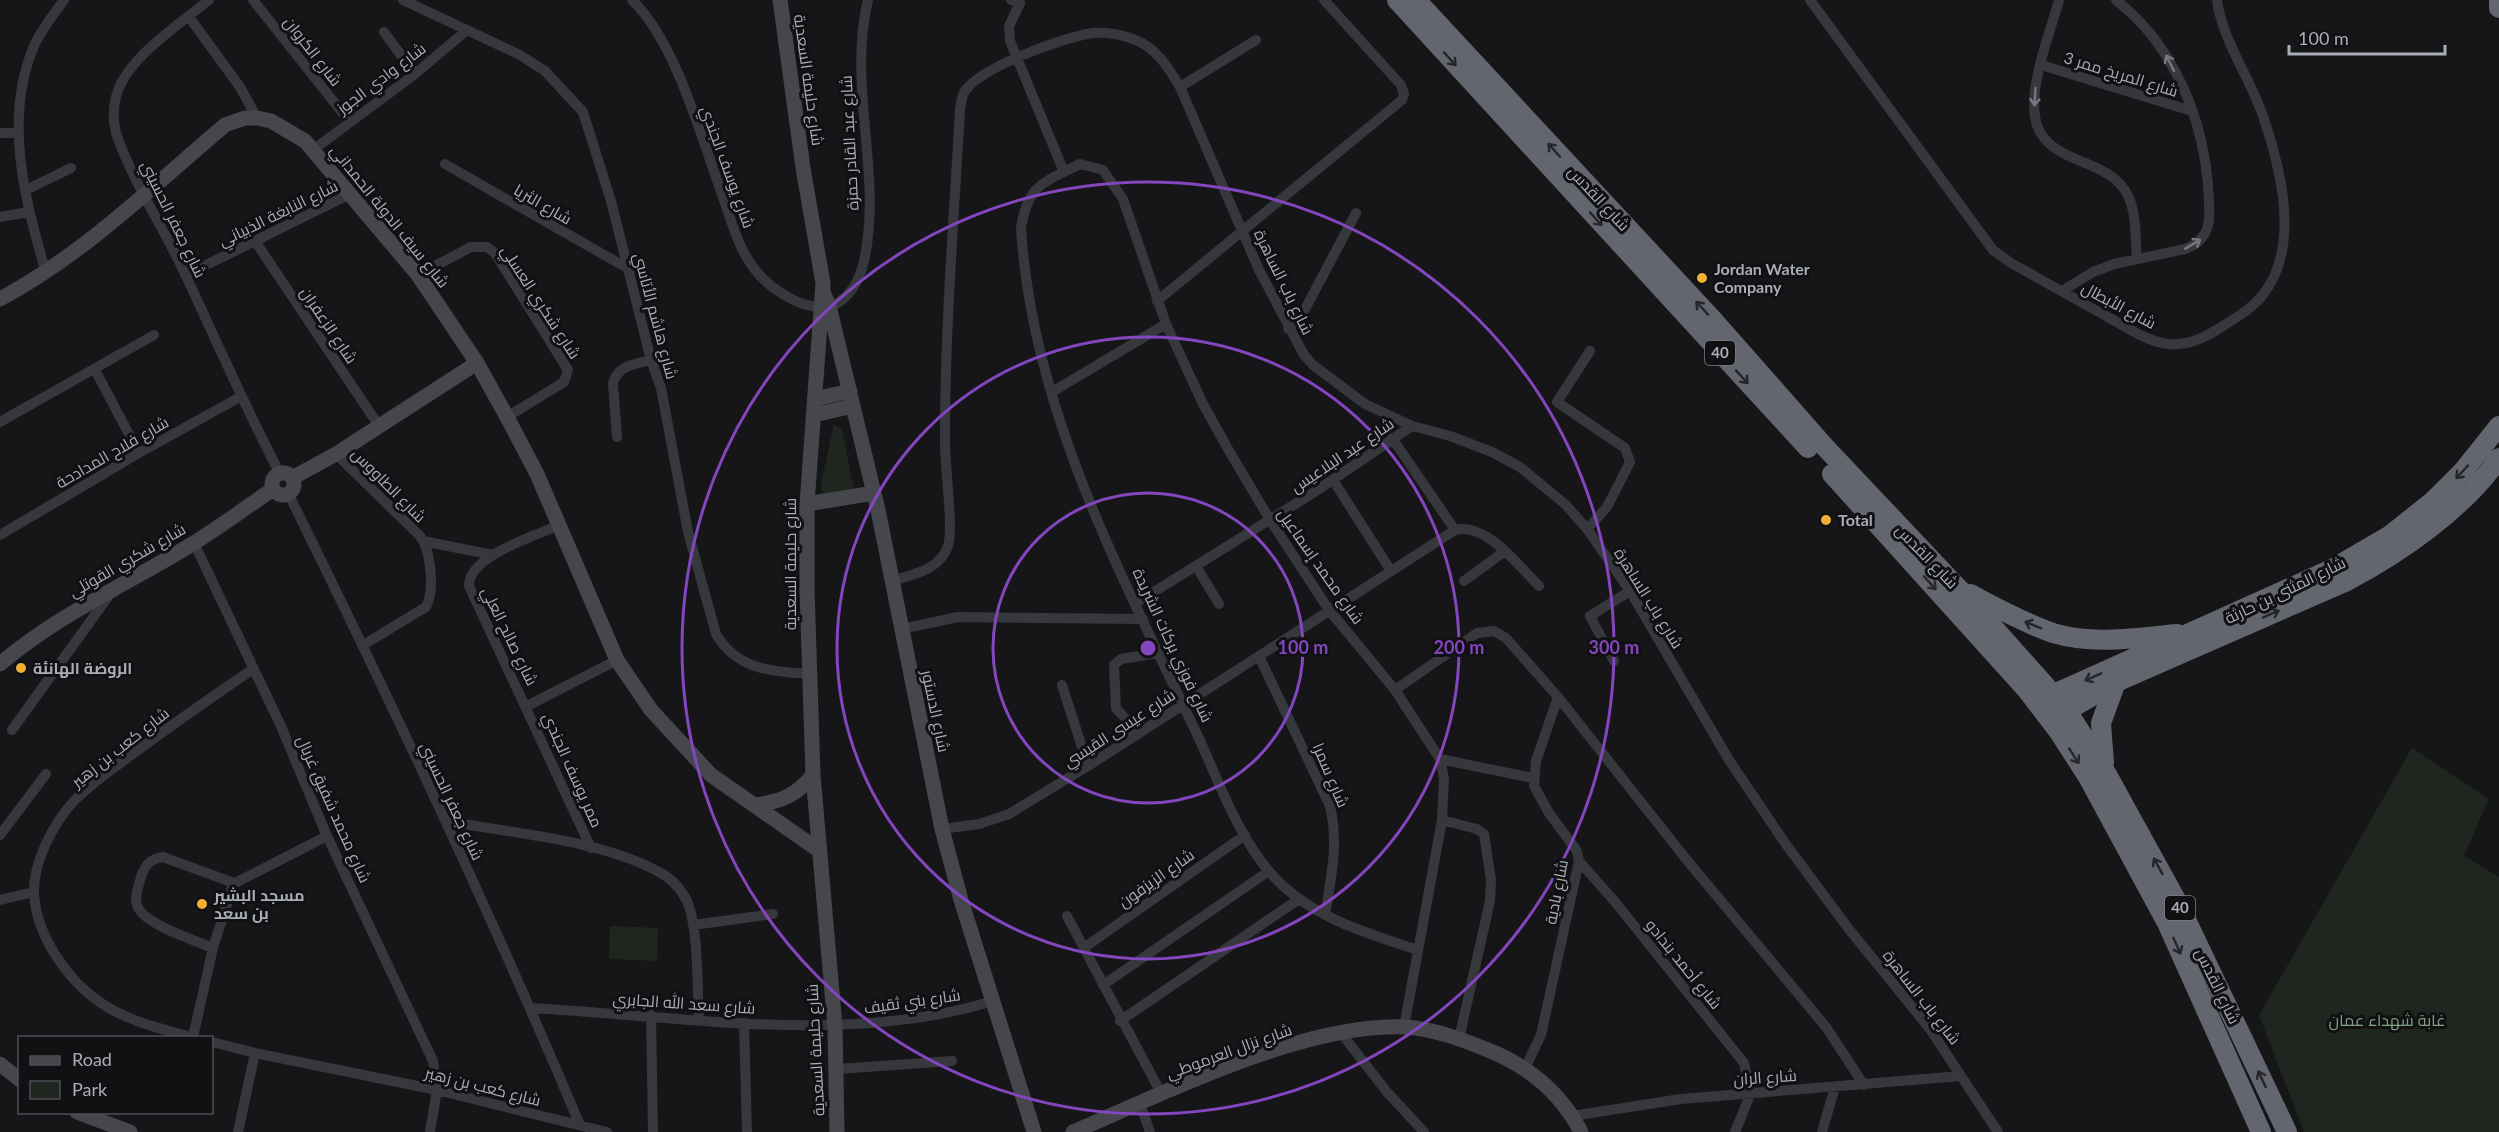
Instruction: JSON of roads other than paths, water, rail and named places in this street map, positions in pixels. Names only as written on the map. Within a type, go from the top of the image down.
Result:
[{"type":"highway","name":"شارع القدس","points":[[1397,0],[1814,454],[2053,708],[2167,922],[2261,1132]]},
{"type":"highway","name":"شارع القدس","points":[[1416,0],[1714,321],[1824,446],[1959,589],[2104,769],[2180,907],[2287,1132]]},
{"type":"highway","points":[[2499,0],[2499,8]]},
{"type":"highway","name":"شارع المثنى بن حارثة","points":[[2053,708],[2195,633],[2334,568],[2389,536],[2433,501],[2464,470],[2499,426]]},
{"type":"highway","name":"شارع المثنى بن حارثة","points":[[2053,708],[2347,581],[2378,564],[2439,519],[2478,484],[2499,458]]},
{"type":"highway","points":[[1959,589],[2011,616],[2055,633],[2127,639],[2195,633]]},
{"type":"highway","points":[[2104,769],[2101,723],[2116,682]]},
{"type":"street","points":[[46,273],[28,212],[18,133],[18,102],[34,46],[64,0]]},
{"type":"street","name":"شارع جعفر الحسيني","points":[[209,0],[132,65],[120,84],[113,114],[116,132],[144,194],[186,275],[240,397],[286,476]]},
{"type":"street","name":"شارع الكروان","points":[[253,0],[349,121]]},
{"type":"street","name":"شارع هاشم الأتاسي","points":[[403,0],[520,55],[545,71],[583,112],[611,201],[651,360],[665,406],[688,532],[716,634],[723,647],[746,663],[765,670],[809,674]]},
{"type":"street","name":"شارع يوسف الجندي","points":[[632,0],[650,22],[678,77],[735,233],[752,266],[771,285],[789,297],[824,302]]},
{"type":"street","name":"شارع حليمة السعدية","points":[[780,0],[824,302],[807,504],[809,674],[817,849],[838,1069],[837,1132]]},
{"type":"street","name":"شارع عبد القادر حمزة","points":[[824,302],[838,303],[850,291],[864,262],[870,187],[860,70],[868,0]]},
{"type":"street","points":[[1157,301],[1242,229],[1395,106],[1404,94],[1401,85],[1324,0]]},
{"type":"street","name":"شارع الأبطال","points":[[1810,0],[1993,250],[2011,263],[2136,333],[2166,344],[2196,341],[2245,312],[2261,297],[2271,282],[2279,265],[2283,241],[2282,191],[2266,122],[2247,74],[2224,28],[2217,0]]},
{"type":"street","points":[[2059,0],[2037,81],[2035,114],[2042,135],[2058,150],[2104,170],[2122,185],[2132,206],[2137,259]]},
{"type":"street","points":[[2062,291],[2093,272],[2137,259],[2185,249],[2195,244],[2207,229],[2205,148],[2192,111],[2166,55],[2135,17],[2116,0]]},
{"type":"street","points":[[1018,1],[1008,28],[1016,58],[1065,172]]},
{"type":"street","points":[[0,299],[46,273],[94,237],[225,126],[245,118],[257,118],[240,87],[189,16]]},
{"type":"street","name":"شارع وادي الجوز","points":[[313,150],[415,74],[467,30]]},
{"type":"street","points":[[384,32],[415,74]]},
{"type":"street","name":"شارع باب الساهرة","points":[[892,581],[934,566],[948,545],[945,405],[961,103],[969,86],[1016,58],[1070,38],[1093,33],[1118,34],[1135,39],[1164,61],[1180,87],[1288,329],[1313,365],[1365,404],[1412,426],[1470,443],[1520,467],[1566,504],[1587,529],[1630,591],[1729,760],[1773,826],[1848,928],[1930,1029],[1998,1132]]},
{"type":"street","points":[[1180,87],[1256,40]]},
{"type":"street","name":"شارع المريخ ممر 3","points":[[2041,65],[2192,111]]},
{"type":"street","name":"شارع سيف الدولة الحمداني","points":[[257,118],[285,128],[313,150],[418,275],[477,363],[537,474],[617,660],[651,710],[697,763],[817,849]]},
{"type":"street","points":[[0,133],[18,133]]},
{"type":"street","name":"شارع الثريا","points":[[445,164],[627,268]]},
{"type":"street","name":"شارع محمد إسماعيل","points":[[1065,172],[1080,165],[1090,165],[1103,170],[1112,180],[1130,217],[1166,324],[1203,404],[1270,520],[1329,610],[1395,690],[1440,759],[1444,778],[1442,820],[1404,1027]]},
{"type":"street","points":[[26,190],[71,168]]},
{"type":"street","name":"شارع فوزي بركات الشريدة","points":[[1065,172],[1032,192],[1024,209],[1021,228],[1032,326],[1064,436],[1086,495],[1245,835],[1269,871],[1299,899],[1324,915],[1348,926],[1418,950]]},
{"type":"street","name":"شارع النابغة الذبياني","points":[[186,275],[350,194]]},
{"type":"street","points":[[0,217],[28,212]]},
{"type":"street","points":[[1288,329],[1302,315],[1356,213]]},
{"type":"street","name":"شارع الزعفران","points":[[255,241],[379,426]]},
{"type":"street","name":"شارع شكري العسلي","points":[[418,275],[471,247],[487,247],[495,254],[568,370],[564,382],[507,417]]},
{"type":"street","name":"شارع الدستور","points":[[824,302],[852,398],[874,493],[942,829],[1034,1132]]},
{"type":"street","points":[[1052,392],[1166,324]]},
{"type":"street","points":[[0,422],[154,335]]},
{"type":"street","points":[[1587,529],[1607,507],[1630,462],[1625,448],[1557,402],[1590,351]]},
{"type":"street","points":[[616,437],[613,383],[615,376],[625,367],[651,360]]},
{"type":"street","points":[[281,491],[274,478],[286,476],[336,454],[477,363]]},
{"type":"street","points":[[95,370],[139,453]]},
{"type":"street","name":"شارع فلاح المدادحة","points":[[0,535],[240,397]]},
{"type":"street","points":[[815,399],[852,398]]},
{"type":"street","points":[[814,416],[852,398]]},
{"type":"street","name":"شارع عيد البلاعيس","points":[[1136,603],[1333,480],[1412,426]]},
{"type":"street","points":[[1392,438],[1455,530],[1465,527],[1473,529],[1505,551],[1539,586]]},
{"type":"street","name":"شارع الطاووس","points":[[336,454],[423,541],[428,553],[430,592],[426,607],[363,645]]},
{"type":"street","points":[[1333,480],[1390,571]]},
{"type":"street","name":"شارع جعفر الحسيني","points":[[281,491],[363,645],[531,1008],[580,1125]]},
{"type":"street","name":"شارع شكري القوتلي","points":[[0,664],[39,633],[281,491]]},
{"type":"street","points":[[807,504],[874,493]]},
{"type":"street","name":"شارع صالح العلي","points":[[527,706],[469,586],[473,570],[493,555],[559,525]]},
{"type":"street","name":"شارع عيسى القيسي","points":[[942,829],[979,824],[1009,814],[1088,766],[1455,530]]},
{"type":"street","points":[[423,541],[493,555]]},
{"type":"street","name":"شارع محمد شفيق غربال","points":[[194,543],[327,836],[433,1061],[437,1090],[430,1132]]},
{"type":"street","points":[[1464,581],[1505,551]]},
{"type":"street","points":[[1196,566],[1219,604]]},
{"type":"street","points":[[12,730],[115,588]]},
{"type":"street","points":[[1614,661],[1590,616],[1630,591]]},
{"type":"street","points":[[901,629],[958,617],[1143,619]]},
{"type":"street","points":[[1395,690],[1477,633],[1494,631],[1506,638],[1558,697],[1686,859],[1826,1027],[1864,1085]]},
{"type":"street","points":[[1132,737],[1131,725],[1116,708],[1114,665],[1121,659],[1158,653]]},
{"type":"street","name":"شارع سمرا","points":[[1259,656],[1330,806],[1334,823],[1334,858],[1324,915]]},
{"type":"street","points":[[527,706],[617,660]]},
{"type":"street","name":"شارع كعب بن زهير","points":[[191,1036],[128,1018],[102,1004],[88,993],[56,956],[44,934],[34,892],[40,861],[48,842],[73,802],[161,732],[253,669]]},
{"type":"street","points":[[1062,685],[1088,766]]},
{"type":"street","points":[[1440,759],[1533,778],[1558,697]]},
{"type":"street","name":"ممر يوسف الجندي","points":[[527,706],[591,848]]},
{"type":"street","points":[[0,834],[46,774]]},
{"type":"street","points":[[754,805],[784,800],[804,786],[813,775]]},
{"type":"street","name":"شارع بادية","points":[[1525,1068],[1541,1035],[1579,861],[1577,851],[1540,799],[1533,778]]},
{"type":"street","points":[[1442,820],[1477,829],[1484,834],[1491,880],[1490,901],[1459,1039]]},
{"type":"street","points":[[446,821],[591,848],[641,864],[672,880],[687,903],[693,925],[699,1020]]},
{"type":"street","name":"شارع الزيزفون","points":[[1085,947],[1245,835]]},
{"type":"street","points":[[194,1036],[213,948],[234,883],[327,836]]},
{"type":"street","points":[[213,948],[144,917],[137,906],[136,897],[144,867],[155,858],[163,857],[234,883]]},
{"type":"street","name":"شارع أحمد بندادو","points":[[1579,861],[1617,903],[1657,956],[1736,1051],[1748,1073],[1751,1093]]},
{"type":"street","points":[[1103,986],[1269,871]]},
{"type":"street","points":[[0,900],[34,892]]},
{"type":"street","points":[[1120,1021],[1299,899]]},
{"type":"street","points":[[693,925],[773,914]]},
{"type":"street","points":[[1067,916],[1085,947],[1120,1021],[1162,1095]]},
{"type":"street","name":"شارع بني ثقيف","points":[[835,1026],[912,1020],[944,1015],[993,1002]]},
{"type":"street","name":"شارع سعد الله الجابري","points":[[531,1008],[744,1023],[835,1026]]},
{"type":"street","points":[[651,1015],[653,1132]]},
{"type":"street","points":[[744,1023],[747,1132]]},
{"type":"street","name":"شارع نزال العرموطي","points":[[1073,1132],[1268,1053],[1341,1033],[1404,1027],[1459,1039],[1525,1068],[1553,1093],[1572,1116],[1581,1132]]},
{"type":"street","points":[[1341,1033],[1387,1092],[1424,1132]]},
{"type":"street","name":"شارع كعب بن زهير","points":[[213,1042],[437,1090],[607,1132]]},
{"type":"street","points":[[238,1132],[255,1053]]},
{"type":"street","points":[[838,1069],[952,1061]]},
{"type":"street","points":[[0,1064],[18,1078]]},
{"type":"street","name":"شارع الران","points":[[1572,1116],[1681,1099],[1961,1076]]},
{"type":"street","points":[[1822,1132],[1835,1087]]},
{"type":"street","points":[[1735,1132],[1751,1093]]},
{"type":"street","points":[[1140,1104],[1150,1132]]},
{"type":"street","points":[[80,1114],[130,1132]]},
{"type":"place","name":"Jordan Water Company","points":[[1702,278]]},
{"type":"place","name":"Total","points":[[1826,520]]},
{"type":"place","name":"الروضة الهانئة","points":[[21,668]]},
{"type":"place","name":"مسجد البشير بن سعد","points":[[202,904]]},
{"type":"park label","name":"غابة شهداء عمان","points":[[2387,1020]]}]
